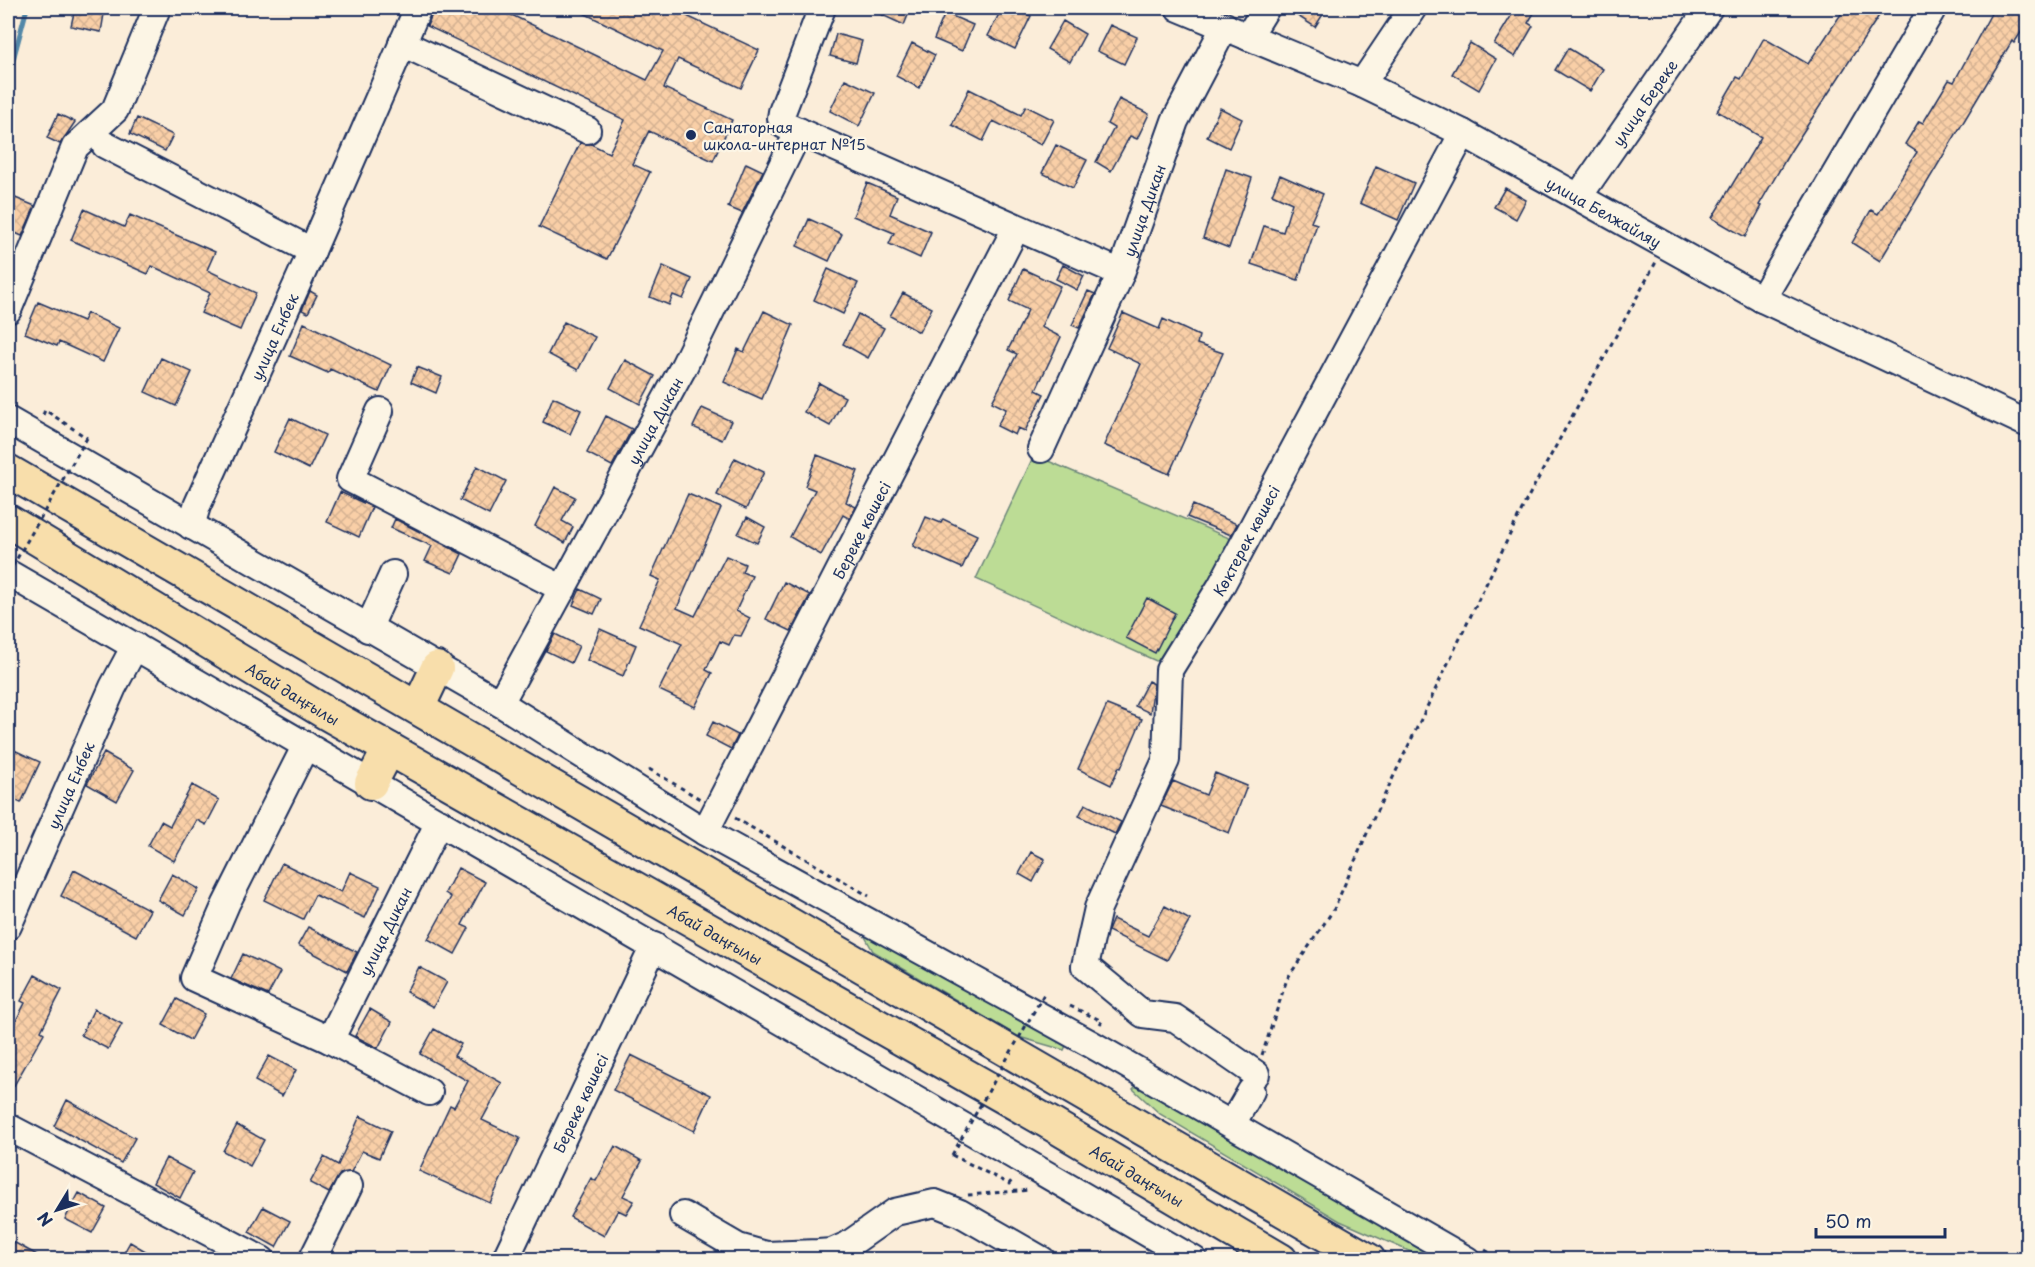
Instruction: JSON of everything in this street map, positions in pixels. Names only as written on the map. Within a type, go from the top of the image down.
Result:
[{"type":"main road","points":[[8,471],[1369,1260]]},
{"type":"main road","name":"Абай даңғылы","points":[[8,521],[389,749],[1048,1122],[1281,1260]]},
{"type":"main road","points":[[418,708],[437,668]]},
{"type":"main road","points":[[371,783],[389,749]]},
{"type":"street","points":[[8,310],[75,147],[115,110],[157,8]]},
{"type":"street","name":"улица Енбек","points":[[191,526],[197,506],[418,8]]},
{"type":"street","name":"улица Белжайляу","points":[[1179,8],[1362,84],[1463,133],[1762,299],[2028,423]]},
{"type":"street","points":[[1248,37],[1266,8]]},
{"type":"street","points":[[1362,84],[1413,8]]},
{"type":"street","name":"улица Береке","points":[[1579,196],[1709,8]]},
{"type":"street","points":[[1762,299],[1933,8]]},
{"type":"street","name":"улица Дикан","points":[[818,9],[782,112],[784,125],[1121,273],[1175,121],[1225,26]]},
{"type":"street","points":[[402,43],[587,130]]},
{"type":"street","name":"улица Дикан","points":[[500,703],[684,366],[799,131]]},
{"type":"street","name":"Көктерек көшесі","points":[[1254,1082],[1175,1018],[1143,1014],[1085,966],[1098,908],[1166,760],[1169,670],[1221,586],[1463,133]]},
{"type":"street","points":[[105,145],[313,249]]},
{"type":"street","name":"Береке көшесі","points":[[705,832],[1016,228]]},
{"type":"street","points":[[1041,449],[1121,273]]},
{"type":"street","points":[[380,411],[350,479],[563,589]]},
{"type":"street","points":[[8,420],[500,703],[705,832],[1232,1124],[1467,1260]]},
{"type":"street","points":[[8,573],[1194,1260]]},
{"type":"street","points":[[368,629],[393,574]]},
{"type":"street","name":"улица Енбек","points":[[8,926],[113,687],[135,646]]},
{"type":"street","points":[[306,745],[236,884],[194,978],[330,1040],[429,1092]]},
{"type":"street","name":"улица Дикан","points":[[330,1040],[439,822]]},
{"type":"street","name":"Береке көшесі","points":[[505,1260],[654,946]]},
{"type":"street","points":[[1232,1124],[1254,1082]]},
{"type":"street","points":[[8,1127],[262,1260]]},
{"type":"street","points":[[312,1260],[349,1186]]},
{"type":"street","points":[[683,1215],[738,1247],[766,1255],[818,1253],[832,1252],[848,1245],[895,1212],[935,1203],[960,1213],[1042,1260]]},
{"type":"path","points":[[1254,1082],[1287,978],[1334,909],[1385,795],[1521,511],[1666,244]]},
{"type":"path","points":[[8,573],[87,438],[45,410]]},
{"type":"path","points":[[1009,1184],[952,1155],[1044,994],[1054,999]]},
{"type":"path","points":[[1063,1003],[1102,1021]]},
{"type":"path","points":[[935,1203],[978,1192],[1035,1191]]},
{"type":"green space","points":[[1034,455],[1241,543],[1165,665],[976,579]]},
{"type":"green space","points":[[869,930],[1068,1041],[1064,1050],[1019,1037],[873,951],[864,935]]},
{"type":"green space","points":[[1140,1082],[1448,1259],[1427,1259],[1340,1221],[1160,1114],[1133,1089]]},
{"type":"building","points":[[75,8],[105,8],[101,32],[71,26]]},
{"type":"building","name":"Санаторная школа-интернат №15","points":[[435,8],[497,8],[647,80],[663,51],[573,8],[670,8],[759,50],[741,88],[678,59],[664,88],[732,120],[713,161],[649,131],[632,164],[650,172],[607,259],[539,227],[580,143],[591,144],[609,153],[625,120],[427,26]]},
{"type":"building","points":[[867,8],[911,8],[904,25]]},
{"type":"building","points":[[1002,8],[1013,8],[1031,16],[1015,49],[988,36]]},
{"type":"building","points":[[1285,8],[1327,8],[1315,27]]},
{"type":"building","points":[[1516,8],[1537,8],[1528,23],[1533,26],[1515,57],[1494,44]]},
{"type":"building","points":[[1845,8],[1884,8],[1790,152],[1759,205],[1762,206],[1745,237],[1712,218],[1761,137],[1717,111],[1737,77],[1741,79],[1764,38],[1808,64]]},
{"type":"building","points":[[1994,8],[2028,8],[2028,22],[2014,43],[2012,41],[1880,261],[1852,243],[1871,210],[1878,214],[1917,152],[1905,144],[1919,121],[1923,123],[1949,80],[1954,82]]},
{"type":"building","points":[[945,13],[973,25],[962,51],[934,39]]},
{"type":"building","points":[[1063,21],[1085,34],[1070,62],[1047,49]]},
{"type":"building","points":[[1110,25],[1137,37],[1124,64],[1097,51]]},
{"type":"building","points":[[836,34],[862,41],[856,63],[830,56]]},
{"type":"building","points":[[912,43],[935,55],[919,88],[896,76]]},
{"type":"building","points":[[1470,43],[1496,59],[1479,90],[1452,74]]},
{"type":"building","points":[[1568,48],[1603,69],[1590,91],[1555,70]]},
{"type":"building","points":[[845,79],[875,93],[859,126],[830,111]]},
{"type":"building","points":[[969,89],[1021,115],[1026,106],[1054,120],[1041,145],[993,121],[983,141],[952,125]]},
{"type":"building","points":[[1119,99],[1149,114],[1137,139],[1130,136],[1111,171],[1096,162],[1114,128],[1107,124]]},
{"type":"building","points":[[1220,108],[1242,119],[1229,148],[1207,137]]},
{"type":"building","points":[[58,114],[75,122],[60,144],[47,138]]},
{"type":"building","points":[[137,118],[173,135],[165,151],[130,134]]},
{"type":"building","points":[[1056,145],[1087,160],[1073,188],[1042,173]]},
{"type":"building","points":[[746,163],[763,171],[742,213],[728,207]]},
{"type":"building","points":[[1376,166],[1414,183],[1398,220],[1360,203]]},
{"type":"building","points":[[1226,169],[1252,178],[1229,248],[1203,238]]},
{"type":"building","points":[[1280,175],[1323,194],[1311,222],[1317,224],[1298,280],[1251,264],[1264,226],[1283,232],[1292,203],[1272,194]]},
{"type":"building","points":[[867,183],[897,196],[890,214],[931,232],[920,258],[889,244],[894,233],[853,216]]},
{"type":"building","points":[[1505,188],[1526,200],[1516,219],[1494,207]]},
{"type":"building","points":[[8,195],[35,206],[22,236],[8,230]]},
{"type":"building","points":[[84,209],[124,227],[130,215],[215,252],[207,270],[256,293],[240,330],[201,313],[210,293],[152,266],[148,274],[71,240]]},
{"type":"building","points":[[809,219],[842,234],[829,261],[797,246]]},
{"type":"building","points":[[1063,265],[1084,276],[1077,290],[1056,279]]},
{"type":"building","points":[[663,266],[692,279],[683,299],[673,295],[669,305],[650,297]]},
{"type":"building","points":[[828,269],[858,283],[843,314],[814,300]]},
{"type":"building","points":[[1023,269],[1060,286],[1041,327],[1061,337],[1036,390],[1044,394],[1025,431],[1018,428],[1015,435],[997,426],[1006,409],[992,402],[1017,354],[1008,350],[1028,310],[1009,301]]},
{"type":"building","points":[[310,291],[317,295],[308,313],[302,310]]},
{"type":"building","points":[[1088,291],[1095,294],[1079,328],[1072,325]]},
{"type":"building","points":[[903,293],[932,308],[919,332],[890,316]]},
{"type":"building","points":[[38,302],[83,321],[87,313],[119,328],[103,362],[59,342],[57,346],[25,333]]},
{"type":"building","points":[[764,311],[793,325],[762,399],[724,382],[738,349],[744,352]]},
{"type":"building","points":[[1123,313],[1159,329],[1163,319],[1199,336],[1197,344],[1223,353],[1169,474],[1104,445],[1141,364],[1107,348]]},
{"type":"building","points":[[858,314],[884,328],[868,358],[843,344]]},
{"type":"building","points":[[564,322],[595,337],[578,370],[548,354]]},
{"type":"building","points":[[304,323],[391,365],[379,392],[330,369],[328,373],[290,356]]},
{"type":"building","points":[[161,358],[192,372],[176,406],[145,392]]},
{"type":"building","points":[[625,360],[655,376],[640,404],[610,388]]},
{"type":"building","points":[[417,367],[442,377],[436,393],[411,382]]},
{"type":"building","points":[[819,383],[845,397],[830,426],[804,412]]},
{"type":"building","points":[[553,397],[581,410],[570,434],[543,422]]},
{"type":"building","points":[[702,408],[731,421],[722,440],[693,427]]},
{"type":"building","points":[[606,416],[632,429],[612,466],[587,453]]},
{"type":"building","points":[[290,418],[325,435],[309,469],[274,452]]},
{"type":"building","points":[[817,455],[858,471],[846,502],[856,507],[850,519],[843,515],[821,555],[790,537],[815,490],[805,486]]},
{"type":"building","points":[[735,458],[764,472],[746,509],[717,495]]},
{"type":"building","points":[[477,466],[506,481],[489,515],[460,500]]},
{"type":"building","points":[[555,487],[575,497],[562,521],[573,527],[565,543],[535,526]]},
{"type":"building","points":[[340,492],[372,507],[359,537],[327,522]]},
{"type":"building","points":[[688,494],[721,508],[677,608],[695,616],[726,556],[745,564],[742,572],[752,576],[736,611],[750,618],[741,636],[734,635],[729,645],[720,641],[706,670],[712,673],[695,707],[659,690],[682,644],[639,625],[660,580],[651,576]]},
{"type":"building","points":[[1193,505],[1237,524],[1231,535],[1187,517]]},
{"type":"building","points":[[747,517],[765,527],[757,543],[738,534]]},
{"type":"building","points":[[926,517],[941,523],[943,519],[977,535],[962,568],[913,546]]},
{"type":"building","points":[[395,519],[462,554],[453,573],[425,561],[432,546],[391,528]]},
{"type":"building","points":[[784,582],[810,595],[791,631],[766,619]]},
{"type":"building","points":[[580,589],[601,599],[594,614],[573,605]]},
{"type":"building","points":[[1147,598],[1175,613],[1155,653],[1126,638]]},
{"type":"building","points":[[600,629],[636,645],[623,676],[587,660]]},
{"type":"building","points":[[555,634],[579,646],[571,663],[546,651]]},
{"type":"building","points":[[1148,681],[1154,684],[1150,713],[1135,706]]},
{"type":"building","points":[[1107,705],[1142,719],[1121,768],[1119,767],[1111,785],[1078,769]]},
{"type":"building","points":[[713,722],[738,735],[731,749],[706,736]]},
{"type":"building","points":[[14,750],[40,762],[21,803],[8,797],[8,763]]},
{"type":"building","points":[[104,753],[134,770],[117,801],[87,784]]},
{"type":"building","points":[[1215,773],[1247,786],[1229,833],[1161,806],[1173,781],[1206,795]]},
{"type":"building","points":[[192,785],[219,800],[206,825],[197,820],[174,861],[148,846],[161,821],[170,826]]},
{"type":"building","points":[[1085,804],[1121,822],[1115,834],[1079,816]]},
{"type":"building","points":[[1031,852],[1045,859],[1033,882],[1019,874]]},
{"type":"building","points":[[282,863],[341,892],[350,872],[380,886],[365,918],[315,895],[303,919],[264,900]]},
{"type":"building","points":[[458,868],[485,882],[462,925],[469,928],[455,954],[428,939],[451,897],[445,893]]},
{"type":"building","points":[[74,870],[150,910],[136,936],[61,896]]},
{"type":"building","points":[[172,874],[199,889],[185,915],[158,900]]},
{"type":"building","points":[[1165,906],[1190,920],[1167,960],[1108,931],[1113,919],[1148,936]]},
{"type":"building","points":[[308,927],[357,952],[347,971],[298,945]]},
{"type":"building","points":[[243,954],[280,972],[268,995],[231,979]]},
{"type":"building","points":[[419,967],[447,982],[433,1007],[406,992]]},
{"type":"building","points":[[35,975],[62,990],[41,1031],[44,1033],[8,1096],[8,1036],[25,1003],[21,1001]]},
{"type":"building","points":[[177,999],[204,1014],[190,1040],[163,1025]]},
{"type":"building","points":[[94,1009],[122,1024],[108,1049],[81,1035]]},
{"type":"building","points":[[370,1009],[392,1022],[378,1048],[355,1036]]},
{"type":"building","points":[[434,1029],[461,1044],[454,1056],[502,1083],[482,1120],[520,1138],[490,1203],[419,1171],[450,1105],[454,1107],[468,1081],[420,1054]]},
{"type":"building","points":[[631,1055],[711,1095],[694,1131],[613,1090]]},
{"type":"building","points":[[269,1056],[296,1070],[282,1096],[255,1081]]},
{"type":"building","points":[[67,1100],[135,1138],[121,1163],[54,1126]]},
{"type":"building","points":[[360,1116],[391,1131],[379,1158],[362,1151],[351,1172],[340,1174],[329,1193],[310,1183],[324,1157],[338,1165]]},
{"type":"building","points":[[237,1125],[264,1140],[250,1166],[223,1151]]},
{"type":"building","points":[[615,1146],[642,1161],[623,1196],[634,1201],[626,1214],[618,1210],[604,1236],[570,1217],[591,1178],[596,1181]]},
{"type":"building","points":[[166,1158],[193,1172],[180,1198],[153,1183]]},
{"type":"building","points":[[79,1193],[106,1208],[92,1233],[65,1219]]},
{"type":"building","points":[[263,1207],[290,1221],[276,1247],[249,1232]]},
{"type":"building","points":[[8,1239],[46,1260],[8,1260]]},
{"type":"building","points":[[130,1242],[161,1260],[120,1260]]},
{"type":"waterway","points":[[8,78],[27,8]]},
{"type":"place","name":"Санаторная школа-интернат №15","points":[[691,135]]}]
